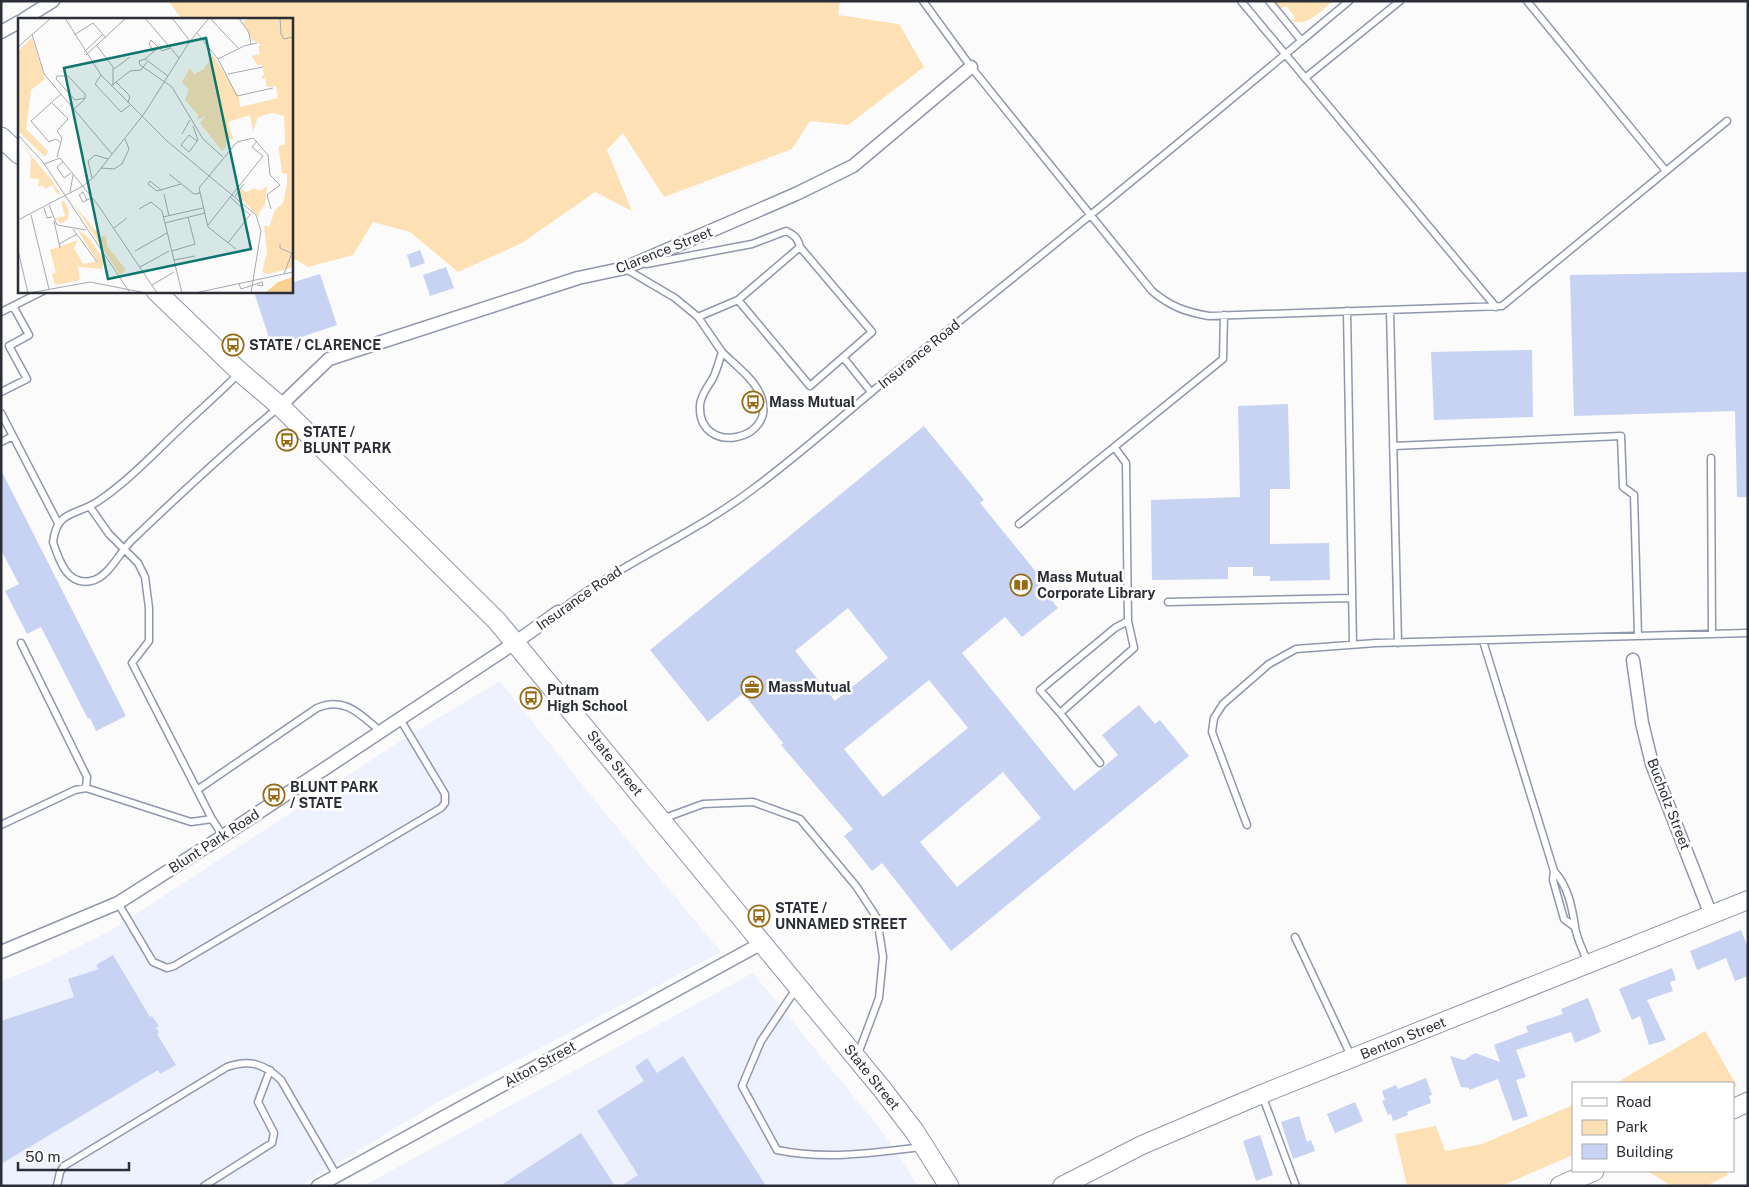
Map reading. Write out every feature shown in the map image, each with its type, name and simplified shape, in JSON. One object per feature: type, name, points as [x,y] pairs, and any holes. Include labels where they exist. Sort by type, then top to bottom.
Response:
[{"type":"main road","points":[[1,137],[18,153]]},
{"type":"main road","name":"State Street","points":[[157,292],[240,372],[280,406],[488,610],[856,1057],[925,1146],[949,1186]]},
{"type":"main road","name":"Benton Street","points":[[1062,1186],[1081,1181],[1142,1145],[1262,1094],[1748,900]]},
{"type":"main road","points":[[1560,1186],[1592,1172]]},
{"type":"street","points":[[26,18],[54,1]]},
{"type":"street","points":[[1,32],[18,23]]},
{"type":"street","name":"Clarence Street","points":[[280,406],[329,359],[578,278],[625,268],[796,194],[853,166],[971,67]]},
{"type":"street","name":"Insurance Road","points":[[516,642],[558,612]]},
{"type":"street","name":"Blunt Park Road","points":[[1,952],[118,902],[223,836],[516,642]]},
{"type":"street","name":"Bucholz Street","points":[[1633,660],[1642,722],[1652,764],[1711,915]]},
{"type":"street","name":"Alton Street","points":[[318,1186],[762,943]]},
{"type":"lane","points":[[923,1],[971,67],[1152,291],[1167,304],[1182,311],[1209,316],[1502,306],[1727,121]]},
{"type":"lane","points":[[1241,1],[1496,307]]},
{"type":"lane","points":[[1269,1],[1301,40]]},
{"type":"lane","name":"Insurance Road","points":[[558,612],[586,590],[616,571],[680,538],[753,489],[871,392],[1092,216],[1349,1]]},
{"type":"lane","points":[[1305,78],[1400,1]]},
{"type":"lane","points":[[1527,1],[1666,171]]},
{"type":"lane","points":[[625,268],[752,244],[786,231],[798,240],[800,247],[872,332],[810,386],[738,300]]},
{"type":"lane","points":[[698,317],[738,300],[800,247]]},
{"type":"lane","points":[[625,268],[659,287],[698,317],[722,352],[755,386],[761,395],[763,405],[757,425],[740,438],[720,436],[704,423],[700,414],[700,403],[703,393],[714,376],[722,352]]},
{"type":"lane","points":[[1,312],[41,292]]},
{"type":"lane","points":[[1,392],[26,379],[9,346],[29,335],[13,306]]},
{"type":"lane","points":[[1390,310],[1398,643]]},
{"type":"lane","points":[[1347,311],[1353,644]]},
{"type":"lane","points":[[1019,524],[1223,359],[1224,315]]},
{"type":"lane","points":[[843,357],[871,392]]},
{"type":"lane","points":[[240,372],[121,486],[90,507],[68,515],[58,524],[53,542],[64,568],[75,580],[88,582],[102,577],[122,550],[193,483],[280,406]]},
{"type":"lane","points":[[1,413],[58,524]]},
{"type":"lane","points":[[1,442],[13,436]]},
{"type":"lane","points":[[1393,446],[1621,436],[1623,487],[1634,495],[1638,636]]},
{"type":"lane","points":[[1060,714],[1134,648],[1128,621],[1126,463],[1115,448]]},
{"type":"lane","points":[[1711,458],[1712,634]]},
{"type":"lane","points":[[90,507],[122,550],[138,563],[145,578],[148,593],[149,641],[132,663],[212,819],[223,836]]},
{"type":"lane","points":[[1168,602],[1352,598]]},
{"type":"lane","points":[[1100,763],[1040,690],[1115,628],[1128,621]]},
{"type":"lane","points":[[1247,825],[1212,732],[1214,718],[1222,704],[1269,664],[1296,648],[1353,644],[1748,633]]},
{"type":"lane","points":[[1483,641],[1554,871],[1565,887],[1575,916],[1575,927],[1588,964]]},
{"type":"lane","points":[[21,642],[87,777],[86,788]]},
{"type":"lane","points":[[197,790],[317,708],[330,702],[354,709],[380,731]]},
{"type":"lane","points":[[118,902],[153,962],[167,968],[174,966],[441,808],[444,803],[445,794],[400,719]]},
{"type":"lane","points":[[1,825],[75,790],[86,788],[191,822],[212,819]]},
{"type":"lane","points":[[662,820],[703,804],[753,802],[800,819],[856,886],[877,918],[883,957],[879,998],[856,1057]]},
{"type":"lane","points":[[1554,871],[1553,880],[1564,919],[1575,927]]},
{"type":"lane","points":[[1295,938],[1352,1059]]},
{"type":"lane","points":[[798,986],[761,1041],[742,1086],[777,1150],[827,1156],[925,1146]]},
{"type":"lane","points":[[57,1186],[64,1166],[227,1067],[238,1063],[254,1063],[270,1070],[281,1080],[337,1176]]},
{"type":"lane","points":[[204,1186],[272,1143],[274,1133],[258,1102],[270,1070]]},
{"type":"lane","points":[[1262,1094],[1296,1186]]},
{"type":"shaded area","points":[[500,681],[596,802],[721,952],[440,1101],[300,1186],[1,1186],[1,981],[42,965],[110,931],[402,740]]},
{"type":"shaded area","points":[[753,973],[885,1135],[918,1186],[363,1186]]},
{"type":"green space","points":[[168,1],[840,1],[838,15],[899,24],[924,67],[848,125],[810,121],[792,149],[664,197],[623,133],[607,150],[632,211],[595,192],[522,243],[458,272],[410,232],[373,222],[353,255],[308,267],[292,258],[292,18],[181,18]]},
{"type":"green space","points":[[1274,1],[1333,1],[1309,20],[1298,22],[1292,21],[1295,17],[1286,6],[1280,9]]},
{"type":"green space","points":[[1705,1031],[1737,1086],[1734,1088],[1734,1082],[1618,1082]]},
{"type":"green space","points":[[1572,1105],[1572,1155],[1501,1186],[1407,1186],[1395,1134],[1436,1126],[1445,1151],[1482,1144]]},
{"type":"green space","points":[[1649,1172],[1726,1172],[1728,1175],[1706,1186],[1672,1186]]},
{"type":"building","points":[[420,250],[425,263],[411,268],[407,255]]},
{"type":"building","points":[[446,267],[454,288],[430,296],[423,275]]},
{"type":"building","points":[[1748,272],[1748,497],[1737,497],[1735,411],[1574,416],[1570,275]]},
{"type":"building","points":[[320,274],[337,325],[272,347],[255,295],[264,292],[292,292],[292,283]]},
{"type":"building","points":[[1532,350],[1533,417],[1434,420],[1431,352]]},
{"type":"building","points":[[1288,404],[1290,489],[1270,489],[1270,544],[1329,543],[1330,580],[1270,581],[1270,576],[1253,576],[1253,567],[1228,567],[1228,579],[1152,580],[1151,500],[1240,497],[1238,406]]},
{"type":"building","name":"MassMutual","points":[[924,426],[984,500],[980,503],[1046,584],[1041,588],[1058,608],[1022,637],[1005,617],[962,653],[1074,791],[1118,755],[1102,735],[1139,705],[1155,724],[1160,720],[1189,756],[951,951],[882,863],[872,871],[844,836],[853,829],[781,745],[783,743],[743,693],[708,722],[650,650]],"holes":[[[848,608],[888,658],[835,701],[795,651]],[[929,680],[968,728],[883,797],[844,749]],[[1003,772],[1041,818],[957,887],[920,842]]]},
{"type":"building","points":[[1,470],[126,716],[96,731],[41,627],[27,634],[5,591],[19,584],[1,550]]},
{"type":"building","points":[[1741,930],[1748,947],[1748,976],[1735,981],[1726,958],[1697,970],[1690,951]]},
{"type":"building","points":[[113,955],[150,1017],[152,1016],[159,1026],[156,1028],[159,1032],[157,1034],[176,1065],[160,1074],[158,1070],[1,1164],[1,1021],[74,997],[68,979],[99,969],[96,965]]},
{"type":"building","points":[[1672,968],[1676,980],[1670,982],[1673,991],[1647,1000],[1666,1040],[1649,1045],[1640,1016],[1632,1020],[1619,989]]},
{"type":"building","points":[[1588,998],[1601,1032],[1575,1043],[1571,1032],[1516,1050],[1526,1077],[1516,1080],[1528,1116],[1513,1121],[1498,1079],[1469,1090],[1469,1088],[1461,1087],[1450,1056],[1464,1060],[1475,1053],[1500,1062],[1494,1045],[1528,1032],[1526,1026],[1563,1014],[1561,1009]]},
{"type":"building","points":[[683,1056],[766,1186],[621,1186],[638,1175],[597,1111],[644,1081],[635,1067],[647,1058],[657,1073]]},
{"type":"building","points":[[1426,1078],[1432,1095],[1429,1096],[1431,1103],[1407,1112],[1408,1115],[1393,1121],[1391,1114],[1388,1115],[1382,1101],[1385,1100],[1382,1091],[1396,1085],[1398,1089]]},
{"type":"building","points":[[1355,1102],[1363,1121],[1335,1133],[1327,1114]]},
{"type":"building","points":[[1299,1116],[1307,1142],[1311,1140],[1315,1151],[1293,1159],[1281,1122]]},
{"type":"building","points":[[581,1133],[615,1186],[500,1186]]},
{"type":"building","points":[[1260,1135],[1273,1175],[1256,1181],[1243,1141]]},
{"type":"place","name":"STATE / CLARENCE","points":[[233,345]]},
{"type":"place","name":"Mass Mutual","points":[[753,402]]},
{"type":"place","name":"STATE / BLUNT PARK","points":[[287,440]]},
{"type":"place","name":"Mass Mutual Corporate Library","points":[[1021,585]]},
{"type":"place","name":"MassMutual","points":[[752,687]]},
{"type":"place","name":"Putnam High School","points":[[531,698]]},
{"type":"place","name":"BLUNT PARK / STATE","points":[[274,795]]},
{"type":"place","name":"STATE / UNNAMED STREET","points":[[759,916]]}]
